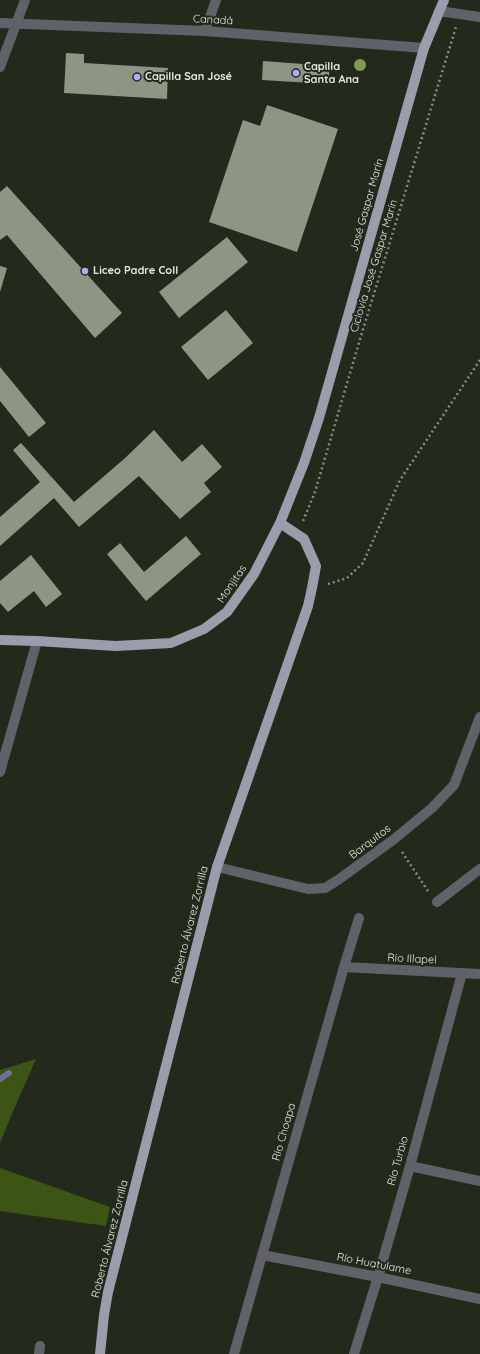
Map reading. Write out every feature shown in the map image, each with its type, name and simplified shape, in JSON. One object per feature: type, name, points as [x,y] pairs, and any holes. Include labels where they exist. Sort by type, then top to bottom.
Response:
[{"type":"main road","name":"José Gaspar Marín","points":[[319,418],[424,48],[444,0]]},
{"type":"main road","name":"Monjitas","points":[[0,640],[37,640],[116,646],[171,642],[204,629],[227,612],[254,574],[280,523],[304,463],[319,418]]},
{"type":"main road","name":"Roberto Álvarez Zorrilla","points":[[100,1354],[108,1292],[217,867],[308,606],[312,588],[316,566],[304,539],[280,523]]},
{"type":"street","points":[[0,67],[24,0]]},
{"type":"street","points":[[206,31],[216,0]]},
{"type":"street","points":[[439,11],[480,17]]},
{"type":"street","name":"Canadá","points":[[0,23],[206,31],[424,48]]},
{"type":"street","points":[[0,772],[37,640]]},
{"type":"street","name":"Barquitos","points":[[217,867],[308,889],[325,888],[393,840],[432,808],[454,785],[480,717]]},
{"type":"street","points":[[437,902],[480,869]]},
{"type":"street","name":"Río Choapa","points":[[234,1354],[359,918]]},
{"type":"street","name":"Río Illapel","points":[[344,967],[480,974]]},
{"type":"street","name":"Río Turbio","points":[[354,1354],[410,1166],[462,973]]},
{"type":"street","points":[[410,1166],[480,1181]]},
{"type":"street","name":"Río Huatulame","points":[[262,1255],[378,1277],[480,1299]]},
{"type":"path","name":"Ciclovía José Gaspar Marín","points":[[298,535],[315,492],[460,14]]},
{"type":"path","points":[[312,588],[347,578],[363,563],[400,480],[480,360]]},
{"type":"path","points":[[393,840],[437,902]]},
{"type":"green space","points":[[36,1059],[14,1109],[0,1143],[0,1070]]},
{"type":"green space","points":[[0,1168],[110,1207],[106,1226],[0,1211]]},
{"type":"building","points":[[66,53],[84,54],[84,63],[168,68],[167,99],[64,93]]},
{"type":"building","name":"Capilla Santa Ana","points":[[263,61],[330,66],[328,84],[262,80]]},
{"type":"building","points":[[267,105],[338,129],[297,252],[209,222],[243,120],[260,126]]},
{"type":"building","points":[[7,186],[122,313],[95,338],[7,235],[0,240],[0,192]]},
{"type":"building","points":[[227,237],[248,262],[179,318],[159,292]]},
{"type":"building","points":[[0,266],[7,268],[0,292]]},
{"type":"building","points":[[226,310],[253,343],[208,380],[181,347]]},
{"type":"building","points":[[0,367],[46,423],[29,437],[0,401]]},
{"type":"building","points":[[154,430],[182,462],[202,444],[222,467],[204,483],[211,492],[180,519],[139,476],[79,527],[54,498],[0,546],[0,517],[40,482],[13,450],[21,443],[74,502],[124,459]]},
{"type":"building","points":[[186,536],[201,554],[146,601],[107,554],[120,543],[144,572]]},
{"type":"building","points":[[31,555],[62,594],[46,607],[34,591],[8,612],[0,603],[0,581]]},
{"type":"waterway","points":[[0,1079],[9,1073]]},
{"type":"place","name":"Capilla Santa Ana","points":[[296,73]]},
{"type":"place","name":"Capilla San José","points":[[137,77]]},
{"type":"place","name":"Liceo Padre Coll","points":[[85,271]]}]
